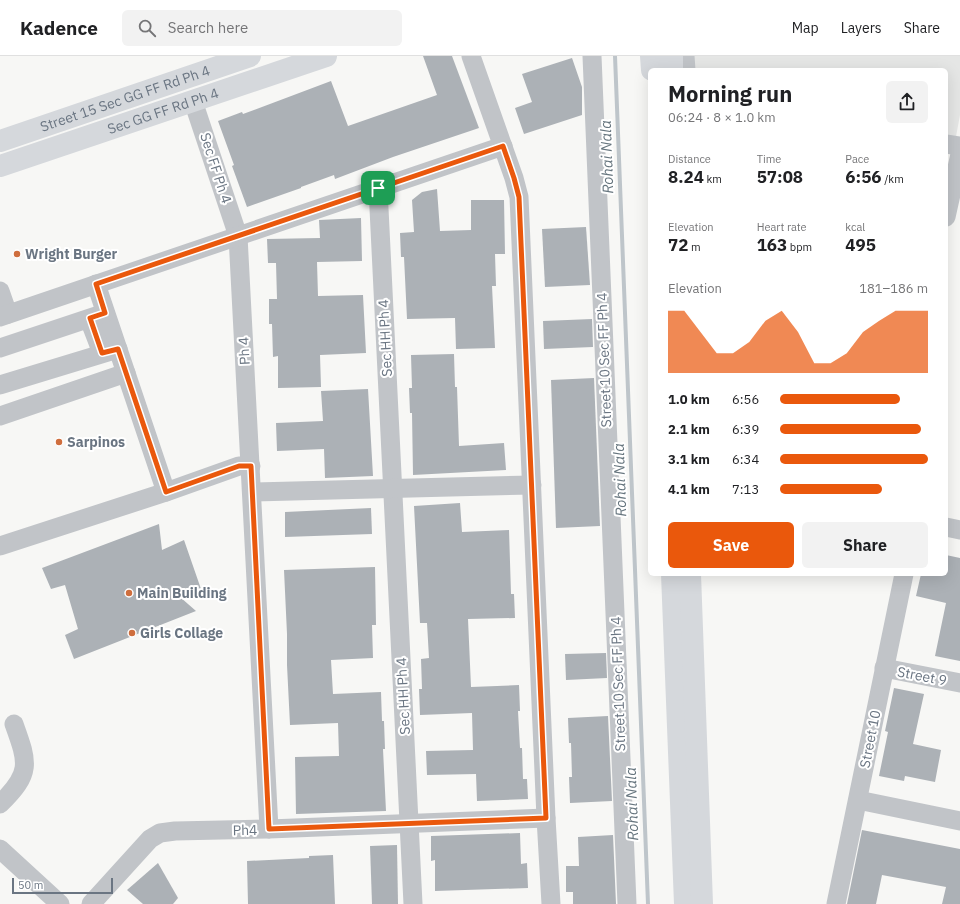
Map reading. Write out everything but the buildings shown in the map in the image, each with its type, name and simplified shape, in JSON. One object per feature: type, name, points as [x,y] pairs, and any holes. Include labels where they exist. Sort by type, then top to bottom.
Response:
[{"type":"main road","name":"Street 15 Sec GG FF Rd Ph 4","points":[[0,141],[250,56]]},
{"type":"main road","name":"Sec GG FF Rd Ph 4","points":[[0,166],[326,56]]},
{"type":"main road","points":[[651,56],[652,68]]},
{"type":"main road","points":[[672,56],[672,68]]},
{"type":"main road","points":[[672,576],[684,904]]},
{"type":"main road","points":[[690,576],[702,904]]},
{"type":"street","points":[[471,56],[514,178],[519,197],[551,904]]},
{"type":"street","name":"Street 10 Sec FF Ph 4","points":[[592,56],[627,904]]},
{"type":"street","points":[[685,56],[686,68]]},
{"type":"street","name":"Sec FF Ph 4","points":[[193,101],[238,236]]},
{"type":"street","points":[[948,144],[960,146]]},
{"type":"street","points":[[0,291],[4,316],[503,146]]},
{"type":"street","points":[[948,208],[960,154]]},
{"type":"street","name":"Sec HH Ph 4","points":[[378,188],[413,904]]},
{"type":"street","name":"Ph 4","points":[[238,236],[269,829]]},
{"type":"street","points":[[96,284],[97,316],[110,351],[126,373],[166,492]]},
{"type":"street","points":[[0,348],[97,316]]},
{"type":"street","points":[[0,385],[110,351]]},
{"type":"street","points":[[0,416],[126,373]]},
{"type":"street","points":[[0,546],[166,492],[239,466],[251,466]]},
{"type":"street","points":[[252,492],[532,485]]},
{"type":"street","points":[[948,527],[960,530]]},
{"type":"street","name":"Street 10","points":[[836,904],[904,576]]},
{"type":"street","name":"Street 9","points":[[884,668],[960,683]]},
{"type":"street","points":[[0,804],[21,779],[25,765],[24,752],[14,724]]},
{"type":"street","points":[[858,800],[960,821]]},
{"type":"street","name":"Ph4","points":[[91,904],[150,839],[160,833],[175,830],[269,829],[546,818]]},
{"type":"street","points":[[0,849],[60,904]]},
{"type":"shaded area","points":[[688,56],[960,56],[960,115],[955,142],[948,140],[948,68],[689,68]]},
{"type":"waterway","name":"Rohai Nala","points":[[615,56],[648,904]]},
{"type":"place","name":"Wright Burger","points":[[17,254]]},
{"type":"place","name":"Sarpinos","points":[[59,442]]},
{"type":"place","name":"Main Building","points":[[129,593]]},
{"type":"place","name":"Girls Collage","points":[[132,633]]},
{"type":"route","points":[[503,146],[514,178],[519,197],[546,818],[269,829],[251,466],[239,466],[166,492],[118,349],[102,353],[90,318],[105,313],[96,284],[378,188],[503,146]]}]
